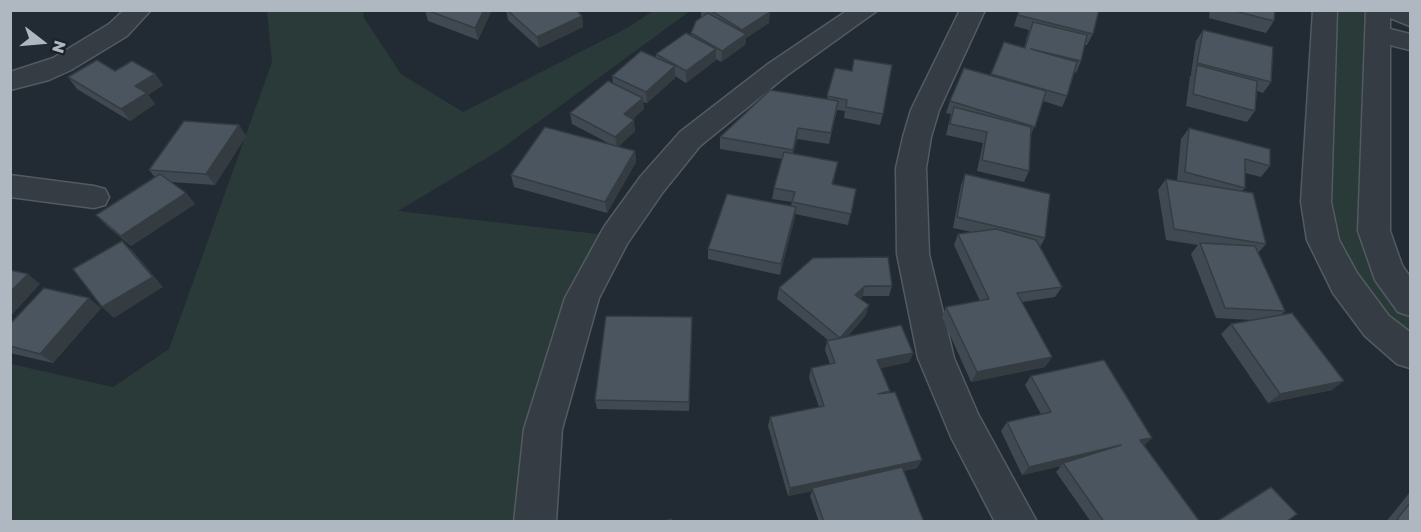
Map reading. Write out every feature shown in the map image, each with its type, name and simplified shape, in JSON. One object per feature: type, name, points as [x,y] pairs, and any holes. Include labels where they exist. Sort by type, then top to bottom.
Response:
[{"type":"street","points":[[10,81],[39,74],[62,64],[118,30],[139,10]]},
{"type":"street","points":[[536,522],[543,429],[582,298],[615,236],[652,184],[690,139],[777,70],[866,10]]},
{"type":"street","points":[[974,10],[925,110],[916,137],[911,168],[913,254],[936,358],[964,425],[1017,522]]},
{"type":"street","points":[[1325,10],[1316,202],[1323,240],[1345,283],[1377,326],[1410,353]]},
{"type":"street","points":[[1384,19],[1410,18]]},
{"type":"street","points":[[1384,19],[1410,42]]},
{"type":"street","points":[[1384,19],[1374,231],[1387,271],[1410,302]]},
{"type":"street","points":[[10,186],[94,197]]},
{"type":"shaded area","points":[[267,11],[363,11],[364,18],[401,74],[463,112],[627,28],[653,11],[690,11],[500,150],[398,211],[615,236],[535,521],[11,522],[11,364],[113,387],[169,349],[272,62]]},
{"type":"shaded area","points":[[1325,11],[1379,11],[1387,271],[1410,302],[1410,353],[1377,326],[1316,202]]},
{"type":"building","points":[[426,10],[484,10],[475,28]]},
{"type":"building","points":[[507,10],[576,10],[582,16],[537,37]]},
{"type":"building","points":[[710,10],[767,10],[770,12],[742,30]]},
{"type":"building","points":[[1019,10],[1099,10],[1093,34],[1018,15]]},
{"type":"building","points":[[1231,10],[1275,10],[1274,21]]},
{"type":"building","points":[[708,13],[746,34],[722,51],[691,33],[696,21]]},
{"type":"building","points":[[1033,22],[1087,35],[1081,61],[1031,49],[1077,62],[1067,96],[991,74],[1004,42],[1025,48]]},
{"type":"building","points":[[1203,30],[1273,47],[1271,82],[1197,63]]},
{"type":"building","points":[[686,33],[716,49],[686,71],[656,54]]},
{"type":"building","points":[[641,51],[675,66],[646,92],[612,76]]},
{"type":"building","points":[[854,59],[892,65],[883,114],[846,107],[847,100],[827,96],[835,68],[852,71]]},
{"type":"building","points":[[97,60],[115,71],[132,61],[155,74],[135,86],[147,93],[121,109],[68,77]]},
{"type":"building","points":[[1197,65],[1257,81],[1255,111],[1193,94]]},
{"type":"building","points":[[964,68],[1046,91],[1035,127],[950,101]]},
{"type":"building","points":[[608,81],[643,98],[624,114],[634,120],[615,137],[570,113]]},
{"type":"building","points":[[770,90],[838,101],[831,133],[798,128],[793,150],[720,137]]},
{"type":"building","points":[[954,107],[1031,127],[1029,171],[982,160],[987,132],[950,124]]},
{"type":"building","points":[[184,121],[239,125],[206,174],[149,170]]},
{"type":"building","points":[[545,127],[635,151],[605,202],[511,175]]},
{"type":"building","points":[[1189,128],[1270,149],[1270,166],[1245,159],[1245,188],[1185,172]]},
{"type":"building","points":[[784,152],[838,162],[832,184],[856,189],[851,214],[792,202],[795,192],[774,188]]},
{"type":"building","points":[[160,174],[186,193],[121,236],[96,215]]},
{"type":"building","points":[[965,174],[1050,194],[1045,238],[957,217]]},
{"type":"building","points":[[1166,179],[1253,193],[1266,244],[1174,229]]},
{"type":"building","points":[[727,194],[796,207],[781,264],[708,249]]},
{"type":"building","points":[[996,229],[1036,240],[1062,287],[1017,293],[1052,357],[977,372],[946,307],[989,299],[958,234]]},
{"type":"building","points":[[122,241],[153,277],[102,307],[73,269]]},
{"type":"building","points":[[1200,243],[1255,246],[1285,311],[1225,308]]},
{"type":"building","points":[[888,257],[892,286],[865,286],[855,295],[869,305],[840,338],[779,288],[813,258]]},
{"type":"building","points":[[10,270],[28,274],[10,292]]},
{"type":"building","points":[[44,288],[89,298],[40,354],[10,346],[10,324]]},
{"type":"building","points":[[1292,313],[1344,381],[1280,394],[1231,324]]},
{"type":"building","points":[[606,316],[692,317],[689,402],[595,400]]},
{"type":"building","points":[[901,325],[913,353],[877,360],[890,391],[878,394],[895,392],[922,460],[790,488],[770,417],[824,406],[811,368],[835,363],[827,341]]},
{"type":"building","points":[[1104,360],[1152,438],[1140,440],[1200,522],[1104,522],[1063,463],[1121,445],[1029,467],[1007,422],[1051,412],[1031,376]]},
{"type":"building","points":[[902,467],[924,522],[824,522],[812,488]]},
{"type":"building","points":[[1271,487],[1297,514],[1286,522],[1216,522]]},
{"type":"building","points":[[1410,503],[1410,522],[1401,522],[1397,519]]}]
